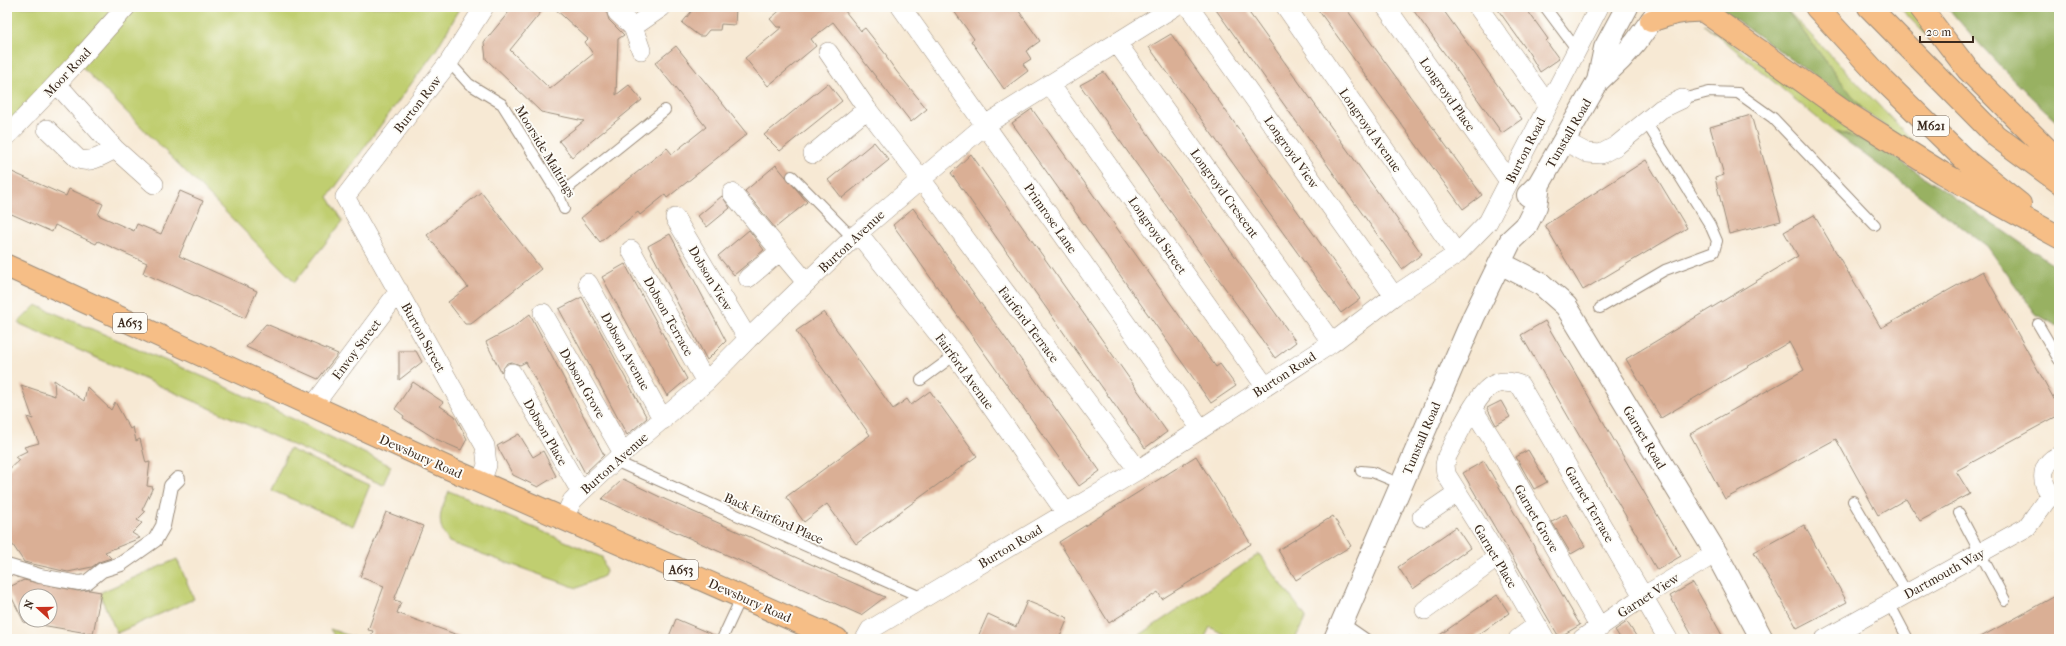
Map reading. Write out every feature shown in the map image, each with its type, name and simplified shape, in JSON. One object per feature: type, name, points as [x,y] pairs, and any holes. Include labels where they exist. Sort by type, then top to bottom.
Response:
[{"type":"main road","name":"M621","points":[[1816,7],[1882,79],[1964,159],[2026,208],[2059,230]]},
{"type":"main road","name":"M621","points":[[1869,7],[1996,136],[2059,182]]},
{"type":"main road","points":[[1920,7],[1968,70],[2059,161]]},
{"type":"main road","points":[[1656,14],[1700,9],[1850,115],[1942,172],[2059,237]]},
{"type":"main road","name":"Dewsbury Road","points":[[7,266],[481,482],[837,639]]},
{"type":"street","name":"Moor Road","points":[[7,136],[57,84],[126,7]]},
{"type":"street","name":"Burton Row","points":[[345,196],[449,62],[484,7]]},
{"type":"street","points":[[633,27],[662,7]]},
{"type":"street","name":"Primrose Lane","points":[[901,7],[1201,429]]},
{"type":"street","name":"Burton Avenue","points":[[564,518],[572,501],[581,492],[706,382],[806,282],[858,233],[985,125],[1174,7]]},
{"type":"street","name":"Longroyd View","points":[[1189,7],[1394,296]]},
{"type":"street","name":"Longroyd Avenue","points":[[1286,7],[1457,254]]},
{"type":"street","name":"Longroyd Place","points":[[1386,7],[1509,180]]},
{"type":"street","points":[[1478,7],[1548,105]]},
{"type":"street","name":"Burton Road","points":[[865,639],[870,630],[1138,470],[1332,343],[1394,296],[1457,254],[1488,222],[1599,7]]},
{"type":"street","name":"Tunstall Road","points":[[1598,81],[1605,48],[1627,7]]},
{"type":"street","points":[[617,12],[633,27],[641,50]]},
{"type":"street","name":"Tunstall Road","points":[[1339,631],[1474,316],[1511,240],[1513,219],[1522,200],[1538,184],[1598,81],[1621,59],[1656,14]]},
{"type":"street","name":"Longroyd Crescent","points":[[1117,42],[1332,343]]},
{"type":"street","name":"Fairford Terrace","points":[[828,52],[867,109],[1138,470]]},
{"type":"street","points":[[57,84],[114,149],[154,184]]},
{"type":"street","name":"Longroyd Street","points":[[1050,84],[1265,386]]},
{"type":"street","points":[[1564,141],[1587,153],[1602,154],[1616,146],[1662,109],[1682,99]]},
{"type":"street","points":[[813,154],[867,109]]},
{"type":"street","points":[[48,129],[78,159],[84,161],[91,160],[114,149]]},
{"type":"street","points":[[732,193],[806,282]]},
{"type":"street","name":"Burton Street","points":[[345,196],[485,446],[487,465],[481,482]]},
{"type":"street","name":"Dobson View","points":[[675,218],[748,339]]},
{"type":"street","name":"Fairford Avenue","points":[[858,233],[955,355],[1066,513]]},
{"type":"street","name":"Dobson Terrace","points":[[632,250],[706,382]]},
{"type":"street","points":[[748,278],[780,251]]},
{"type":"street","name":"Garnet Road","points":[[1500,263],[1541,284],[1566,306],[1716,553],[1762,639]]},
{"type":"street","name":"Dobson Avenue","points":[[588,283],[663,420]]},
{"type":"street","name":"Envoy Street","points":[[313,406],[399,291]]},
{"type":"street","name":"Dobson Grove","points":[[543,313],[619,457]]},
{"type":"street","name":"Dobson Place","points":[[512,373],[581,492]]},
{"type":"street","name":"Garnet Terrace","points":[[1473,409],[1486,389],[1503,382],[1520,385],[1668,639]]},
{"type":"street","name":"Garnet Place","points":[[1473,409],[1447,456],[1445,464],[1446,474],[1498,557],[1541,632]]},
{"type":"street","name":"Garnet Grove","points":[[1473,409],[1497,447],[1600,628]]},
{"type":"street","name":"Dartmouth Way","points":[[1825,639],[2027,527],[2055,496],[2046,489],[2043,475],[2049,462],[2059,456]]},
{"type":"street","points":[[7,566],[40,576],[79,583],[87,582],[102,570],[121,564],[155,540],[164,520],[171,486],[178,479]]},
{"type":"street","points":[[1422,517],[1457,493]]},
{"type":"street","name":"Garnet View","points":[[1582,639],[1600,628],[1644,596],[1716,553]]},
{"type":"street","points":[[1425,610],[1498,557]]},
{"type":"street","points":[[1518,639],[1541,632]]},
{"type":"lane","points":[[1545,7],[1577,50]]},
{"type":"lane","name":"Moorside Maltings","points":[[449,62],[469,84],[502,104],[558,195],[564,209]]},
{"type":"lane","points":[[1682,99],[1709,92],[1738,93],[1773,118],[1875,225]]},
{"type":"lane","points":[[558,195],[665,110]]},
{"type":"lane","points":[[1600,308],[1665,270],[1714,252],[1717,241],[1710,225],[1646,122]]},
{"type":"lane","points":[[792,176],[846,231],[858,233]]},
{"type":"lane","points":[[2038,324],[2059,360]]},
{"type":"lane","points":[[921,380],[955,355]]},
{"type":"lane","name":"Back Fairford Place","points":[[619,457],[923,598]]},
{"type":"lane","points":[[1361,471],[1372,472],[1402,484]]},
{"type":"lane","points":[[1853,501],[1907,593]]},
{"type":"lane","points":[[1959,513],[2005,600]]},
{"type":"lane","points":[[722,639],[742,596]]},
{"type":"lane","points":[[1889,603],[1908,639]]},
{"type":"lane","points":[[1339,631],[1366,639]]},
{"type":"green space","points":[[7,7],[461,7],[436,50],[328,197],[343,221],[295,282],[78,63],[7,137]]},
{"type":"green space","points":[[1718,7],[1784,7],[1864,111]]},
{"type":"green space","points":[[1784,7],[1914,142],[1912,146],[1864,111]]},
{"type":"green space","points":[[1899,7],[1911,7],[1975,85]]},
{"type":"green space","points":[[1947,7],[2059,7],[2059,123],[2001,67]]},
{"type":"green space","points":[[1704,24],[1876,144],[1833,131]]},
{"type":"green space","points":[[1833,131],[1876,144],[2059,269],[2059,327],[2036,314],[1987,246]]},
{"type":"green space","points":[[36,305],[220,384],[391,466],[383,485],[18,323]]},
{"type":"green space","points":[[289,449],[370,485],[353,526],[271,490]]},
{"type":"green space","points":[[449,491],[602,557],[606,571],[604,576],[577,588],[449,542],[442,529],[440,517]]},
{"type":"green space","points":[[1259,554],[1306,617],[1295,639],[1232,639],[1210,627],[1204,639],[1134,639]]},
{"type":"green space","points":[[177,559],[194,599],[117,633],[99,593]]},
{"type":"green space","points":[[330,629],[358,639],[336,639]]},
{"type":"building","points":[[513,7],[545,7],[510,50],[550,89],[593,54],[585,42],[588,39],[553,7],[605,7],[609,20],[624,35],[618,39],[616,95],[629,85],[642,100],[572,157],[559,141],[584,121],[541,112],[486,59],[484,42]]},
{"type":"building","points":[[695,7],[736,7],[735,25],[721,24],[720,30],[709,30],[704,36],[699,36],[682,23]]},
{"type":"building","points":[[784,7],[851,7],[845,11],[861,31],[865,28],[887,56],[886,57],[897,72],[927,109],[911,122],[833,22],[811,39],[816,46],[768,86],[745,58],[782,27],[777,27],[770,19]]},
{"type":"building","points":[[951,7],[1016,7],[1040,41],[1026,51],[1031,59],[1023,64],[1028,71],[1004,89],[971,41],[974,39]]},
{"type":"building","points":[[1214,7],[1245,7],[1422,254],[1402,269]]},
{"type":"building","points":[[1316,7],[1345,7],[1482,195],[1463,209]]},
{"type":"building","points":[[1411,7],[1441,7],[1522,119],[1502,133]]},
{"type":"building","points":[[1496,7],[1525,7],[1548,39],[1546,41],[1559,59],[1540,72],[1529,53]]},
{"type":"building","points":[[1171,34],[1360,299],[1341,313],[1149,47]]},
{"type":"building","points":[[676,46],[747,134],[667,198],[665,195],[640,215],[638,212],[600,242],[581,218],[667,148],[672,154],[706,127],[655,63]]},
{"type":"building","points":[[1104,72],[1296,342],[1275,358],[1080,85]]},
{"type":"building","points":[[828,83],[842,101],[780,151],[764,135]]},
{"type":"building","points":[[1032,109],[1216,367],[1220,364],[1236,386],[1211,403],[1012,123]]},
{"type":"building","points":[[1751,115],[1781,221],[1729,234],[1715,178],[1724,175],[1710,127]]},
{"type":"building","points":[[874,142],[889,160],[842,198],[828,180]]},
{"type":"building","points":[[971,154],[1167,432],[1145,448],[951,173]]},
{"type":"building","points":[[1646,160],[1687,228],[1583,290],[1545,225]]},
{"type":"building","points":[[776,165],[807,202],[775,228],[745,191]]},
{"type":"building","points":[[12,172],[66,196],[69,189],[103,204],[98,215],[134,231],[137,224],[161,234],[180,191],[203,201],[179,256],[257,291],[245,318],[143,273],[147,263],[98,241],[96,244],[55,225],[52,232],[7,212],[7,182]]},
{"type":"building","points":[[481,192],[541,269],[471,324],[465,324],[448,302],[468,287],[427,235]]},
{"type":"building","points":[[722,196],[730,208],[707,227],[698,216]]},
{"type":"building","points":[[913,208],[1100,471],[1079,486],[893,225]]},
{"type":"building","points":[[1814,215],[1881,328],[1983,271],[2059,408],[2059,415],[1956,471],[1970,494],[1920,521],[1906,499],[1878,515],[1836,439],[1725,499],[1690,434],[1804,370],[1789,342],[1661,418],[1626,359],[1798,256],[1784,232]]},
{"type":"building","points":[[749,230],[764,250],[734,275],[718,256]]},
{"type":"building","points":[[670,234],[726,341],[707,360],[648,246]]},
{"type":"building","points":[[625,264],[687,379],[667,396],[602,277]]},
{"type":"building","points":[[582,297],[647,418],[627,435],[559,309]]},
{"type":"building","points":[[824,312],[893,409],[907,399],[911,405],[930,391],[977,456],[856,544],[827,504],[804,522],[786,497],[870,435],[796,331]]},
{"type":"building","points":[[530,314],[604,455],[585,473],[526,362],[520,365],[512,362],[507,363],[501,372],[486,342],[512,328]]},
{"type":"building","points":[[1545,321],[1681,556],[1657,570],[1521,335]]},
{"type":"building","points":[[266,324],[338,354],[318,379],[246,347]]},
{"type":"building","points":[[399,351],[416,351],[422,362],[399,380]]},
{"type":"building","points":[[54,380],[84,401],[87,387],[111,410],[115,402],[130,429],[133,427],[136,441],[140,439],[146,463],[150,462],[147,486],[153,487],[142,510],[145,512],[137,520],[142,523],[132,533],[140,538],[105,552],[111,558],[99,562],[92,567],[68,572],[24,562],[7,536],[7,471],[19,460],[15,457],[27,451],[24,447],[39,443],[27,417],[33,419],[21,385],[55,396]]},
{"type":"building","points":[[413,382],[443,402],[440,406],[455,416],[467,439],[461,450],[436,439],[403,418],[404,416],[395,409]]},
{"type":"building","points":[[1501,401],[1510,417],[1496,425],[1487,408]]},
{"type":"building","points":[[519,434],[533,457],[543,451],[556,476],[538,487],[513,475],[497,446]]},
{"type":"building","points":[[1528,450],[1547,482],[1534,489],[1516,457]]},
{"type":"building","points":[[1196,456],[1251,544],[1162,599],[1158,592],[1109,623],[1059,542]]},
{"type":"building","points":[[1484,461],[1580,625],[1559,637],[1463,473]]},
{"type":"building","points":[[623,479],[660,497],[885,597],[861,615],[602,499]]},
{"type":"building","points":[[386,512],[423,526],[394,600],[401,602],[397,613],[463,637],[463,639],[370,639],[373,631],[368,630],[384,586],[360,577]]},
{"type":"building","points":[[1566,514],[1585,546],[1571,554],[1552,522]]},
{"type":"building","points":[[1333,516],[1351,546],[1296,580],[1278,550]]},
{"type":"building","points":[[1804,525],[1847,602],[1797,628],[1754,552]]},
{"type":"building","points":[[1456,527],[1470,548],[1413,589],[1398,567]]},
{"type":"building","points":[[24,580],[78,591],[89,590],[101,592],[93,634],[58,628],[58,588],[18,588],[18,610],[7,588]]},
{"type":"building","points":[[1693,583],[1724,639],[1694,639],[1670,596]]},
{"type":"building","points":[[2059,594],[2059,639],[1977,639],[2021,615]]},
{"type":"building","points":[[1497,595],[1509,613],[1491,626],[1472,639],[1434,639]]},
{"type":"building","points":[[1027,601],[1068,618],[1059,639],[977,639],[988,614],[1016,627]]},
{"type":"building","points":[[676,619],[716,636],[716,639],[668,639]]},
{"type":"building","points":[[1627,622],[1638,639],[1621,639],[1615,630]]}]
